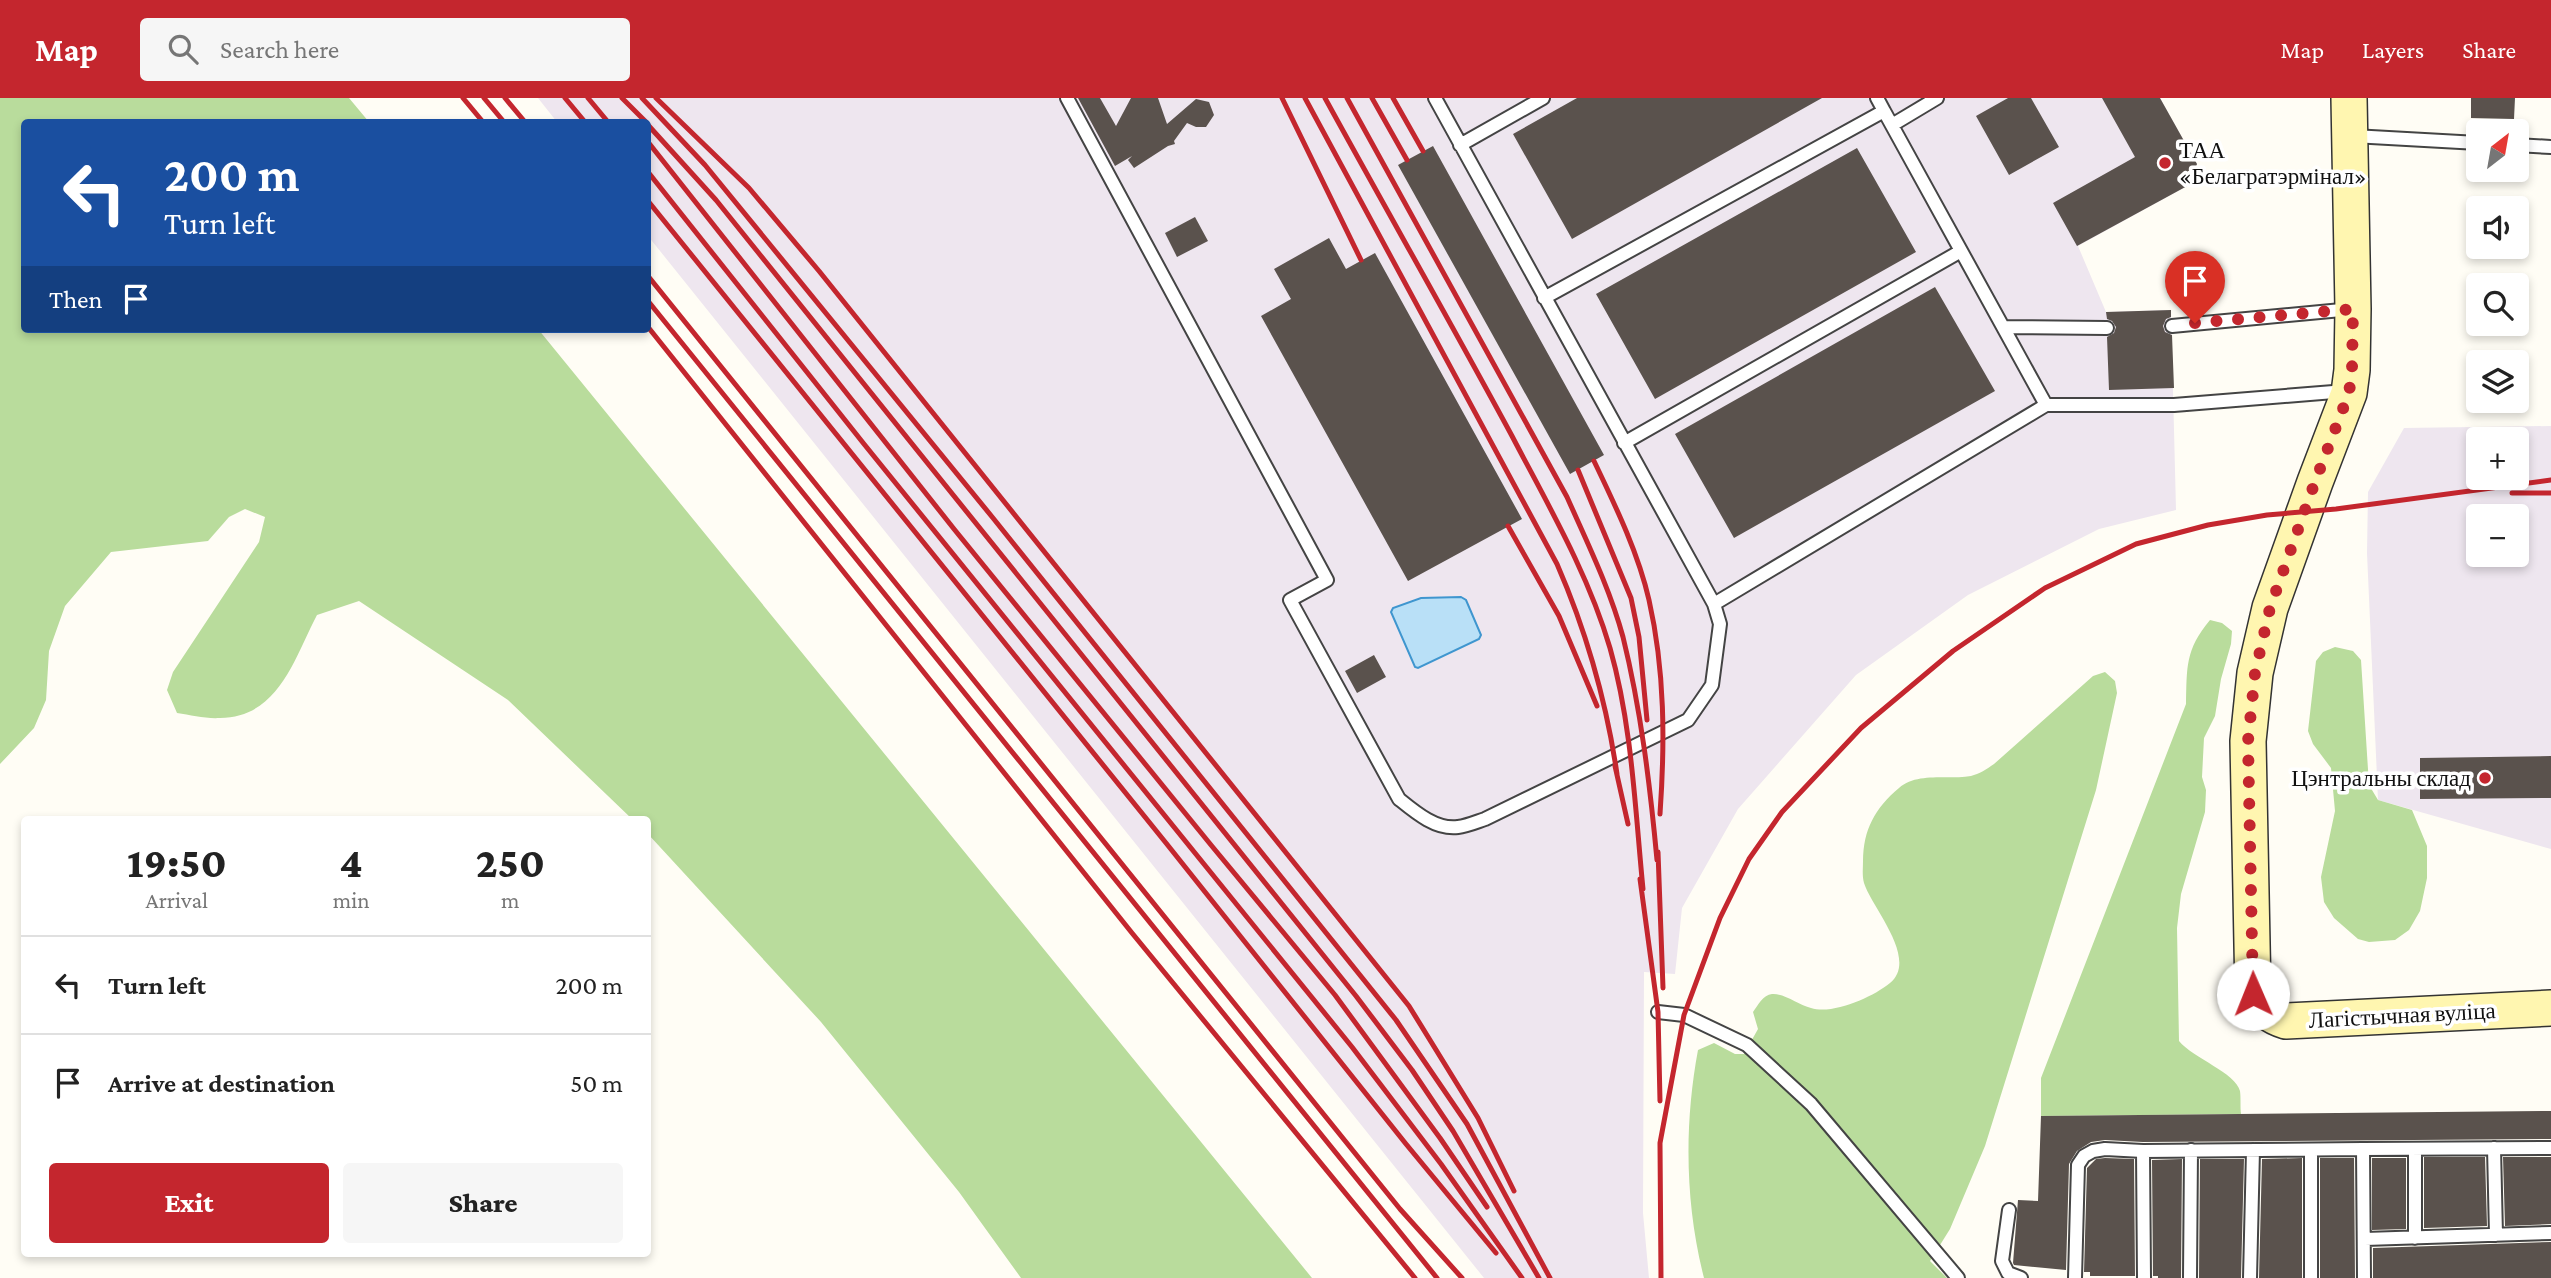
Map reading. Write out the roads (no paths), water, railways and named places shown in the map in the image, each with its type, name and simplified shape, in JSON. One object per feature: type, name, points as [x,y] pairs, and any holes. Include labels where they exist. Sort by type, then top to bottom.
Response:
[{"type":"street","name":"Лагістычная вуліца","points":[[2349,98],[2353,309],[2350,391],[2270,608],[2255,673],[2248,741],[2253,994],[2260,1006],[2273,1017],[2286,1021],[2551,1009]]},
{"type":"lane","points":[[1068,98],[1327,580],[1290,600],[1399,799],[1418,815],[1437,824],[1456,828],[1485,819],[1688,720],[1712,685],[1720,624],[1714,604],[1434,98]]},
{"type":"lane","points":[[1460,145],[1543,98]]},
{"type":"lane","points":[[1877,98],[2046,405]]},
{"type":"lane","points":[[1892,125],[1937,98]]},
{"type":"lane","points":[[1545,298],[1884,111]]},
{"type":"lane","points":[[2350,136],[2466,142]]},
{"type":"lane","points":[[2529,146],[2551,147]]},
{"type":"lane","points":[[1625,443],[1961,251]]},
{"type":"lane","points":[[2172,326],[2353,309]]},
{"type":"lane","points":[[2003,327],[2107,328]]},
{"type":"lane","points":[[1714,604],[2046,405],[2174,405],[2350,391]]},
{"type":"lane","points":[[1658,1012],[1684,1015],[1747,1045],[1811,1104],[1958,1278]]},
{"type":"lane","points":[[2494,1148],[2496,1235]]},
{"type":"lane","points":[[2075,1278],[2078,1165],[2084,1156],[2093,1151],[2551,1148]]},
{"type":"lane","points":[[2363,1149],[2364,1278]]},
{"type":"lane","points":[[2415,1149],[2415,1238]]},
{"type":"lane","points":[[2190,1278],[2191,1150]]},
{"type":"lane","points":[[2250,1278],[2253,1150]]},
{"type":"lane","points":[[2311,1150],[2311,1278]]},
{"type":"lane","points":[[2143,1151],[2144,1278]]},
{"type":"lane","points":[[2009,1210],[2001,1261],[2008,1273],[2021,1278]]},
{"type":"lane","points":[[2365,1239],[2551,1233]]},
{"type":"water","points":[[1461,597],[1466,600],[1481,635],[1479,639],[1418,668],[1415,667],[1391,612],[1393,608],[1421,598]]},
{"type":"railway","points":[[463,98],[480,119]]},
{"type":"railway","points":[[484,98],[502,119]]},
{"type":"railway","points":[[505,98],[522,119]]},
{"type":"railway","points":[[565,98],[582,119]]},
{"type":"railway","points":[[588,98],[606,119]]},
{"type":"railway","points":[[622,98],[643,119]]},
{"type":"railway","points":[[642,98],[705,165],[993,518],[1396,1020],[1467,1124],[1550,1278]]},
{"type":"railway","points":[[656,98],[749,188],[819,271],[1409,1006],[1478,1118],[1514,1191]]},
{"type":"railway","points":[[1282,98],[1361,260]]},
{"type":"railway","points":[[1305,98],[1557,564],[1594,667],[1617,774]]},
{"type":"railway","points":[[1325,98],[1512,436],[1566,540],[1601,620],[1623,707],[1632,767],[1643,889]]},
{"type":"railway","points":[[1347,98],[1567,497],[1605,583],[1623,637],[1635,692],[1657,860]]},
{"type":"railway","points":[[1372,98],[1407,160]]},
{"type":"railway","points":[[1393,98],[1423,151]]},
{"type":"railway","points":[[651,128],[716,200],[1356,996],[1412,1070],[1453,1131],[1539,1278]]},
{"type":"railway","points":[[651,146],[954,529],[1335,995],[1487,1207]]},
{"type":"railway","points":[[651,176],[864,444],[1352,1047],[1441,1164],[1522,1278]]},
{"type":"railway","points":[[651,205],[1496,1253]]},
{"type":"railway","points":[[651,280],[1400,1209],[1462,1278]]},
{"type":"railway","points":[[651,305],[1437,1278]]},
{"type":"railway","points":[[651,331],[1132,933],[1415,1278]]},
{"type":"railway","points":[[1594,461],[1632,547],[1649,600],[1661,680],[1663,760],[1660,814]]},
{"type":"railway","points":[[1578,470],[1631,598],[1639,637],[1647,720]]},
{"type":"railway","points":[[1661,1278],[1660,1143],[1684,1015],[1720,918],[1749,859],[1782,812],[1861,728],[1953,651],[2045,588],[2136,544],[2208,525],[2267,515],[2336,509],[2551,480]]},
{"type":"railway","points":[[2512,493],[2551,493]]},
{"type":"railway","points":[[1508,526],[1559,616],[1597,706]]},
{"type":"railway","points":[[1615,766],[1628,824]]},
{"type":"railway","points":[[1658,852],[1663,988]]},
{"type":"railway","points":[[1640,879],[1658,1012],[1660,1101]]},
{"type":"place","name":"ТАА «Белагратэрмінал»","points":[[2165,163]]},
{"type":"place","name":"Цэнтральны склад","points":[[2485,778]]}]
